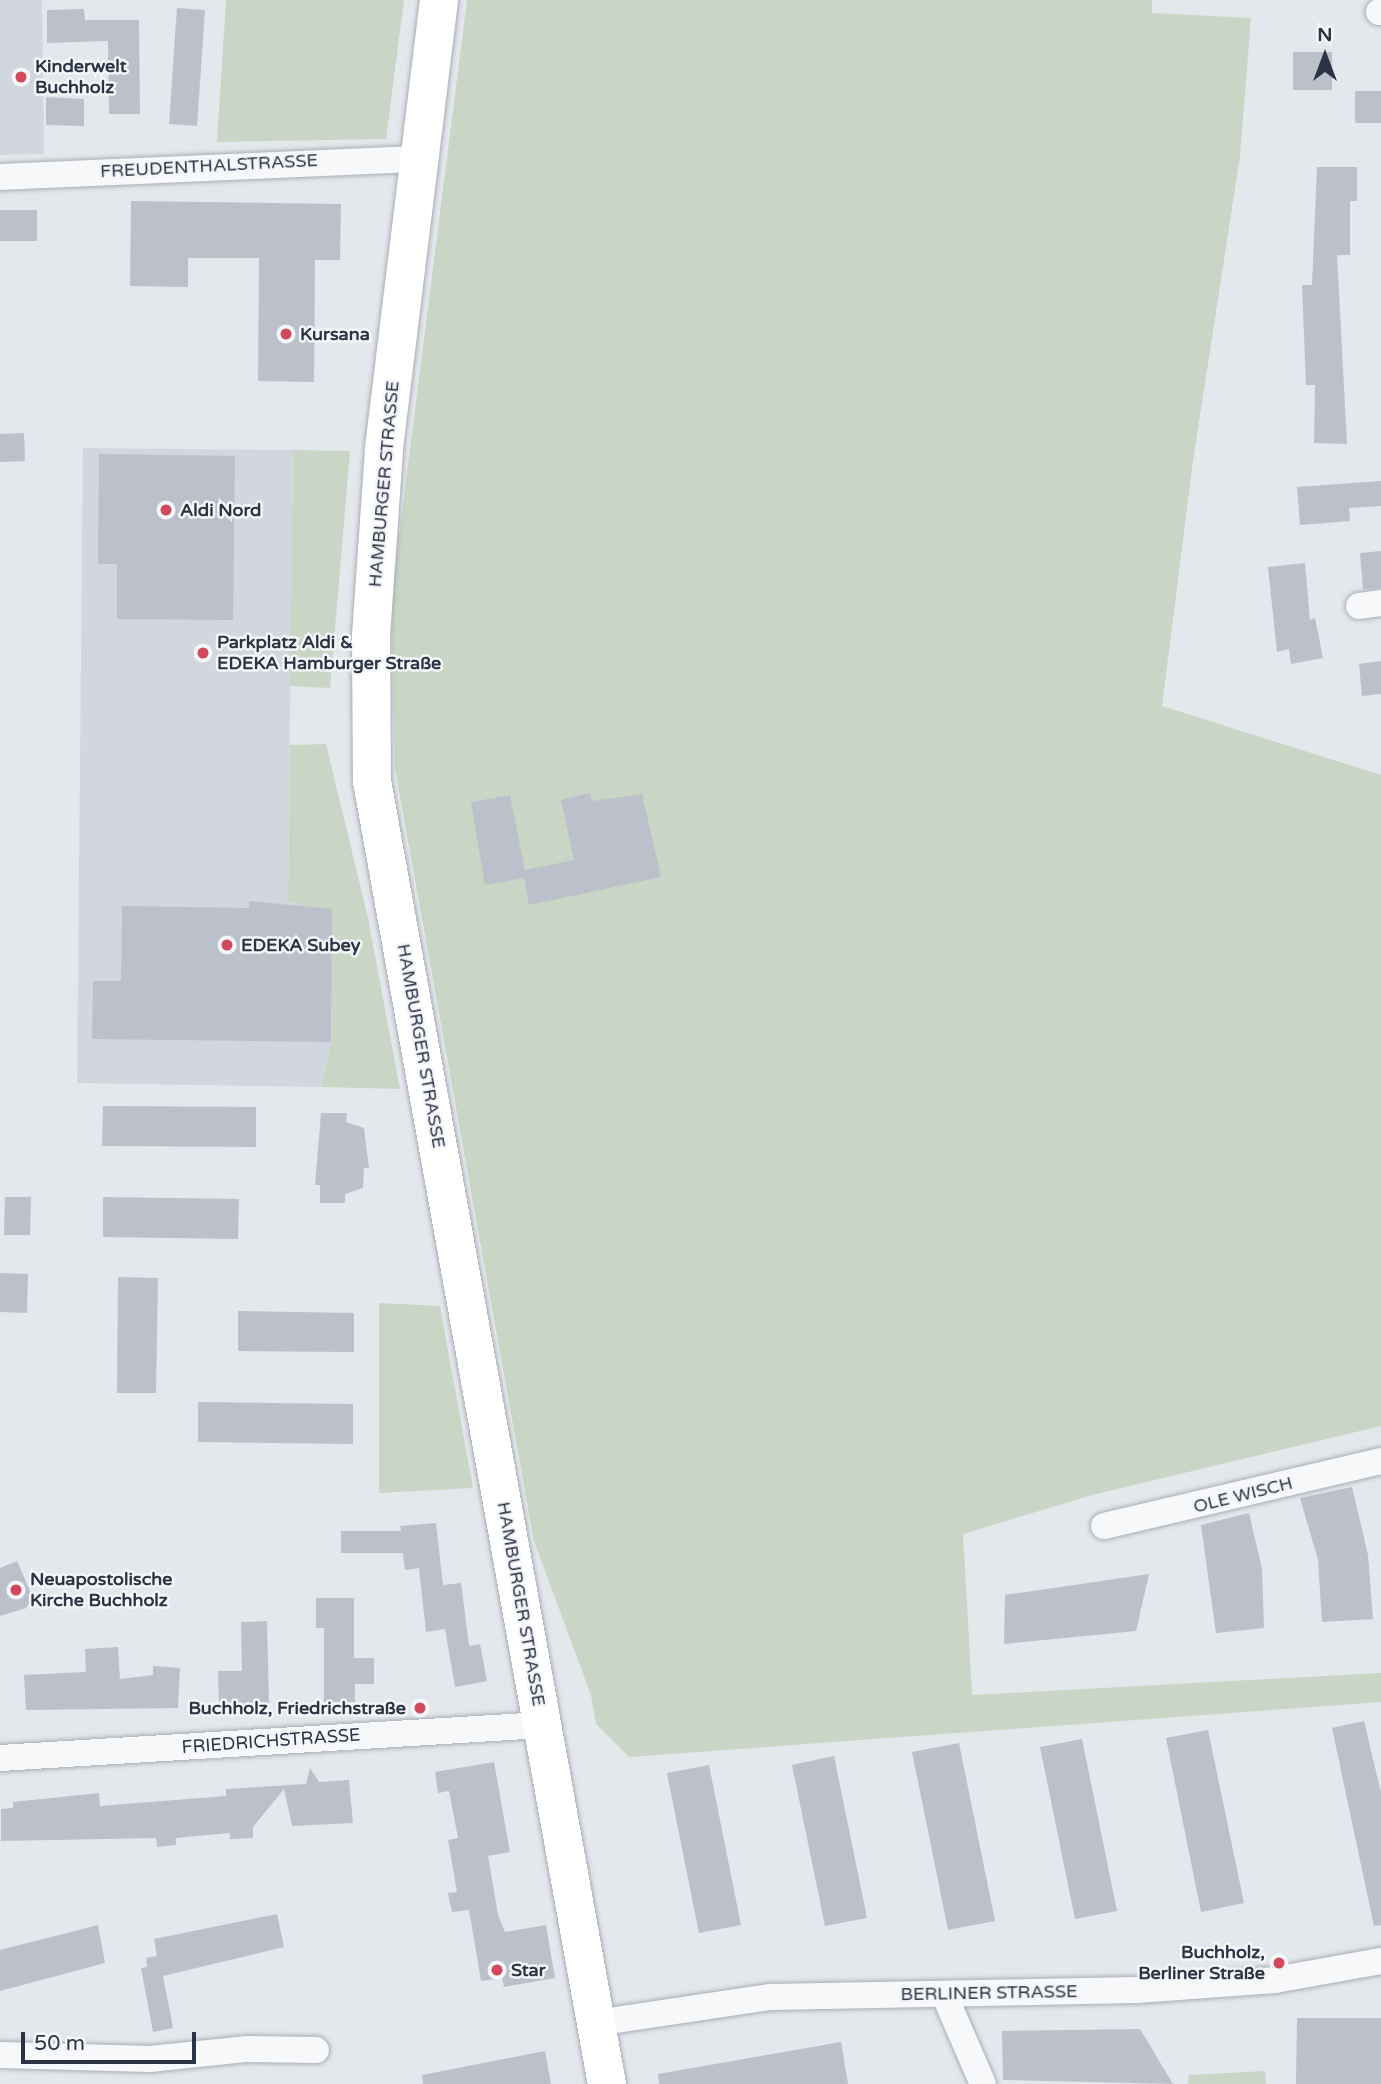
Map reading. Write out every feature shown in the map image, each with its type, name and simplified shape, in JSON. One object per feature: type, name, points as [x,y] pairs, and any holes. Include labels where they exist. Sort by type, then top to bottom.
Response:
[{"type":"main road","name":"HAMBURGER STRASSE","points":[[439,0],[384,450],[371,638],[372,780],[607,2084]]},
{"type":"street","name":"FREUDENTHALSTRASSE","points":[[0,177],[419,159]]},
{"type":"street","name":"OLE WISCH","points":[[1104,1526],[1381,1461]]},
{"type":"street","name":"FRIEDRICHSTRASSE","points":[[0,1758],[543,1725]]},
{"type":"street","name":"BERLINER STRASSE","points":[[596,2023],[771,1997],[944,1994],[1257,1982],[1381,1961]]},
{"type":"street","points":[[944,1994],[982,2084]]},
{"type":"street","points":[[0,2055],[150,2059],[247,2049],[316,2050]]},
{"type":"shaded area","name":"Kinderwelt Buchholz","points":[[0,0],[42,0],[44,154],[0,155]]},
{"type":"shaded area","points":[[83,448],[293,450],[288,901],[299,902],[300,908],[332,909],[331,1042],[321,1087],[77,1083]]},
{"type":"green space","points":[[226,0],[404,0],[386,139],[217,142]]},
{"type":"green space","points":[[467,0],[1152,0],[1152,13],[1251,18],[1240,156],[1193,461],[1162,706],[1381,775],[1381,1426],[1092,1495],[963,1534],[972,1695],[1381,1673],[1381,1702],[629,1757],[596,1724],[591,1695],[534,1541],[395,768],[391,599]]},
{"type":"green space","points":[[293,450],[350,451],[330,688],[290,686]]},
{"type":"green space","points":[[326,744],[368,918],[400,1089],[321,1087],[331,1042],[332,909],[299,908],[299,902],[288,902],[290,745]]},
{"type":"green space","points":[[379,1303],[440,1306],[473,1488],[379,1493]]},
{"type":"green space","points":[[1265,2071],[1266,2084],[1188,2084],[1189,2075]]},
{"type":"building","points":[[177,8],[205,10],[197,126],[169,124]]},
{"type":"building","points":[[84,9],[85,20],[139,20],[140,114],[109,114],[108,41],[47,43],[47,10]]},
{"type":"building","points":[[1293,52],[1332,52],[1332,90],[1293,90]]},
{"type":"building","points":[[1355,91],[1381,91],[1381,123],[1355,123]]},
{"type":"building","points":[[46,97],[84,99],[84,126],[46,125]]},
{"type":"building","points":[[1317,167],[1357,167],[1357,201],[1350,201],[1350,255],[1337,255],[1347,444],[1314,443],[1315,385],[1306,385],[1302,285],[1312,285]]},
{"type":"building","name":"Kursana","points":[[131,201],[341,204],[340,260],[315,260],[314,382],[258,381],[259,258],[188,258],[188,287],[130,286]]},
{"type":"building","points":[[0,210],[37,210],[37,241],[0,241]]},
{"type":"building","points":[[24,433],[25,461],[0,462],[0,434]]},
{"type":"building","name":"Aldi Nord","points":[[99,454],[235,456],[233,620],[117,619],[117,564],[98,564]]},
{"type":"building","points":[[1381,481],[1381,506],[1349,508],[1350,521],[1300,525],[1297,487]]},
{"type":"building","points":[[1381,551],[1381,588],[1363,589],[1360,553]]},
{"type":"building","points":[[1305,563],[1310,620],[1315,618],[1323,658],[1291,664],[1289,649],[1277,652],[1268,567]]},
{"type":"building","points":[[1381,661],[1381,694],[1362,696],[1359,664]]},
{"type":"building","points":[[590,793],[592,801],[642,794],[661,877],[529,905],[524,878],[485,885],[471,802],[510,795],[525,870],[574,860],[561,800]]},
{"type":"building","name":"EDEKA Subey","points":[[249,901],[332,909],[331,1042],[92,1039],[93,981],[121,981],[122,906],[249,908]]},
{"type":"building","points":[[103,1106],[256,1107],[256,1147],[102,1146]]},
{"type":"building","points":[[321,1113],[347,1113],[346,1122],[364,1128],[369,1168],[364,1168],[363,1188],[345,1194],[345,1203],[320,1203],[320,1185],[315,1185]]},
{"type":"building","points":[[5,1197],[31,1197],[30,1235],[4,1235]]},
{"type":"building","points":[[103,1197],[239,1199],[238,1239],[103,1237]]},
{"type":"building","points":[[0,1273],[28,1274],[27,1313],[0,1312]]},
{"type":"building","points":[[118,1277],[158,1278],[156,1393],[117,1393]]},
{"type":"building","points":[[238,1311],[354,1313],[354,1352],[238,1351]]},
{"type":"building","points":[[198,1402],[353,1404],[353,1444],[198,1442]]},
{"type":"building","points":[[1352,1487],[1368,1555],[1373,1619],[1322,1622],[1318,1560],[1300,1498]]},
{"type":"building","points":[[1249,1513],[1262,1569],[1264,1628],[1216,1633],[1201,1525]]},
{"type":"building","points":[[436,1523],[443,1585],[461,1583],[469,1646],[480,1644],[487,1681],[455,1687],[445,1629],[426,1632],[419,1568],[405,1570],[403,1553],[341,1553],[341,1531],[401,1531],[400,1526]]},
{"type":"building","name":"Neuapostolische Kirche Buchholz","points":[[17,1561],[33,1598],[26,1608],[0,1616],[0,1568]]},
{"type":"building","points":[[1149,1574],[1136,1631],[1004,1644],[1005,1595]]},
{"type":"building","points":[[316,1598],[354,1598],[354,1658],[374,1658],[374,1684],[355,1684],[355,1702],[324,1702],[324,1628],[316,1628]]},
{"type":"building","points":[[267,1621],[269,1705],[219,1706],[218,1671],[242,1671],[241,1622]]},
{"type":"building","points":[[118,1647],[120,1679],[153,1675],[153,1666],[180,1668],[178,1708],[26,1710],[24,1675],[86,1672],[85,1649]]},
{"type":"building","points":[[1364,1721],[1381,1793],[1381,1925],[1374,1926],[1332,1728]]},
{"type":"building","points":[[1208,1730],[1244,1903],[1201,1912],[1166,1738]]},
{"type":"building","points":[[1082,1739],[1117,1911],[1075,1919],[1040,1747]]},
{"type":"building","points":[[959,1743],[995,1921],[948,1930],[912,1752]]},
{"type":"building","points":[[834,1756],[867,1918],[825,1926],[792,1765]]},
{"type":"building","points":[[494,1762],[510,1852],[488,1856],[498,1915],[505,1932],[546,1925],[555,1978],[504,1987],[502,1978],[481,1981],[469,1910],[452,1912],[448,1893],[457,1892],[448,1840],[458,1838],[449,1791],[438,1793],[435,1772]]},
{"type":"building","points":[[709,1765],[741,1925],[699,1933],[667,1773]]},
{"type":"building","points":[[310,1768],[319,1782],[349,1780],[353,1823],[292,1826],[284,1789],[253,1827],[253,1838],[230,1839],[230,1833],[176,1838],[176,1845],[157,1847],[156,1838],[1,1841],[1,1809],[13,1808],[13,1802],[99,1793],[100,1806],[226,1796],[226,1789],[306,1784]]},
{"type":"building","points":[[277,1914],[284,1947],[163,1976],[173,2028],[153,2032],[141,1968],[147,1967],[146,1958],[157,1956],[154,1939]]},
{"type":"building","points":[[98,1925],[105,1963],[0,1991],[0,1950]]},
{"type":"building","points":[[1297,2018],[1381,2018],[1381,2084],[1296,2084]]},
{"type":"building","points":[[1140,2029],[1173,2084],[1003,2080],[1002,2031]]},
{"type":"building","points":[[841,2042],[848,2084],[659,2084],[658,2074]]},
{"type":"building","points":[[545,2051],[551,2084],[423,2084],[422,2075]]},
{"type":"place","name":"Kinderwelt Buchholz","points":[[21,77]]},
{"type":"place","name":"Kursana","points":[[286,334]]},
{"type":"place","name":"Aldi Nord","points":[[166,510]]},
{"type":"place","name":"Parkplatz Aldi & EDEKA Hamburger Straße","points":[[203,653]]},
{"type":"place","name":"EDEKA Subey","points":[[227,945]]},
{"type":"place","name":"Neuapostolische Kirche Buchholz","points":[[16,1590]]},
{"type":"place","name":"Buchholz, Friedrichstraße","points":[[420,1708]]},
{"type":"place","name":"Buchholz, Berliner Straße","points":[[1279,1963]]},
{"type":"place","name":"Star","points":[[497,1970]]}]
